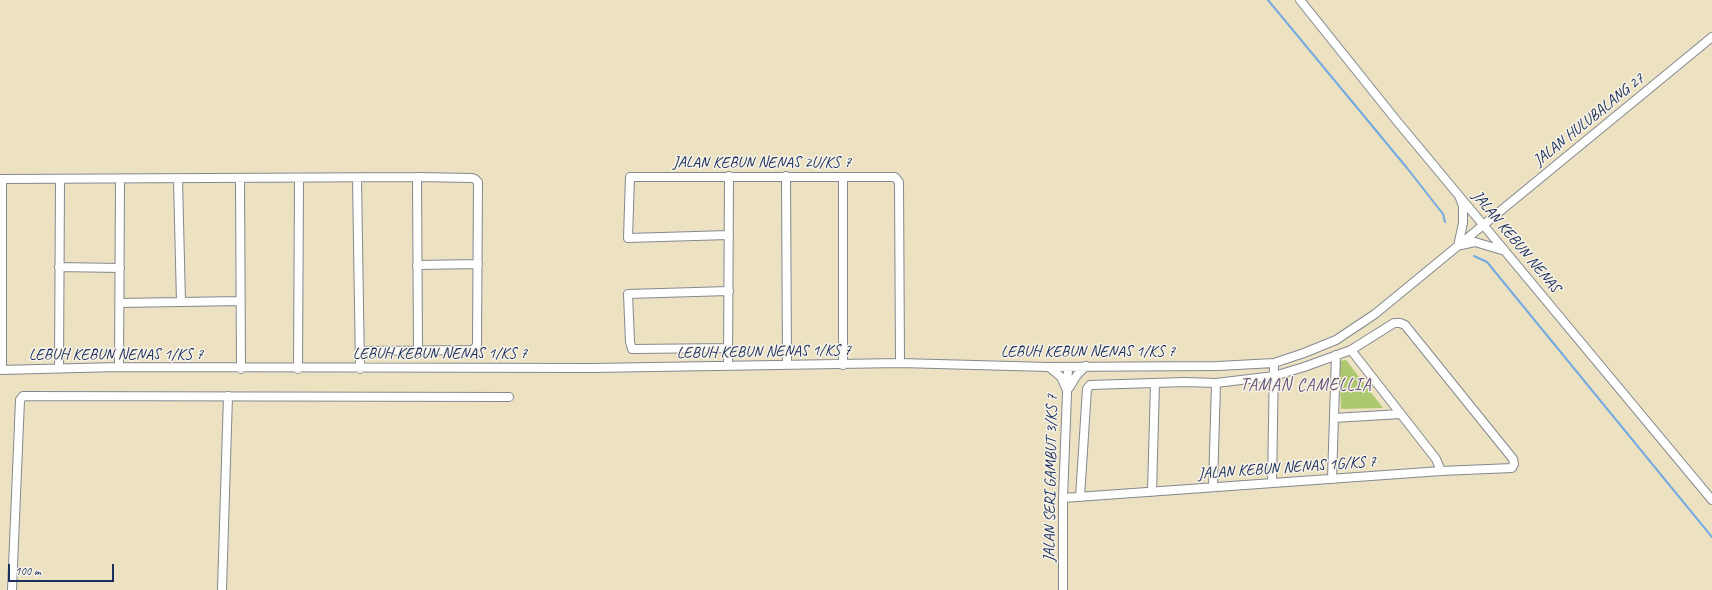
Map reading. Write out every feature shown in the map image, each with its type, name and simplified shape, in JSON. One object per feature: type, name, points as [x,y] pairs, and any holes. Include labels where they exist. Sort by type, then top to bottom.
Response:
[{"type":"street","name":"JALAN KEBUN NENAS","points":[[1300,0],[1506,252],[1710,495]]},
{"type":"street","name":"JALAN HULUBALANG 27","points":[[1484,224],[1712,37]]},
{"type":"street","points":[[728,366],[729,176]]},
{"type":"street","name":"JALAN KEBUN NENAS 2U/KS 7","points":[[729,235],[628,238],[628,181],[631,177],[729,176],[895,177],[898,179],[900,363]]},
{"type":"street","points":[[786,176],[787,365]]},
{"type":"street","points":[[417,177],[418,350]]},
{"type":"street","points":[[1,370],[1,179],[178,180],[417,177],[472,178],[478,182],[477,345],[475,348],[360,350]]},
{"type":"street","points":[[843,177],[843,365]]},
{"type":"street","points":[[357,178],[360,369]]},
{"type":"street","points":[[119,367],[120,179]]},
{"type":"street","points":[[240,179],[241,369]]},
{"type":"street","points":[[298,369],[299,179]]},
{"type":"street","points":[[59,368],[60,180]]},
{"type":"street","points":[[178,180],[181,302]]},
{"type":"street","points":[[1459,195],[1463,206],[1462,243],[1475,242],[1506,252]]},
{"type":"street","name":"LEBUH KEBUN NENAS 1/KS 7","points":[[1,370],[119,367],[360,369],[843,365],[900,363],[1068,367],[1218,366],[1274,363],[1324,345],[1352,330],[1400,296],[1484,224]]},
{"type":"street","points":[[417,265],[478,264]]},
{"type":"street","points":[[59,267],[120,268]]},
{"type":"street","points":[[728,348],[634,349],[631,347],[630,342],[628,294],[729,291]]},
{"type":"street","points":[[120,303],[240,301]]},
{"type":"street","name":"JALAN KEBUN NENAS 1G/KS 7","points":[[1063,498],[1441,471],[1512,468],[1514,464],[1513,459],[1405,325],[1400,322],[1394,323],[1351,350]]},
{"type":"street","points":[[1080,497],[1087,389],[1090,385],[1216,383],[1274,376],[1351,350],[1436,459],[1441,471]]},
{"type":"street","points":[[1332,479],[1336,356]]},
{"type":"street","points":[[1272,483],[1274,363]]},
{"type":"street","points":[[1067,390],[1076,375],[1086,366]]},
{"type":"street","points":[[1049,367],[1061,377],[1067,390]]},
{"type":"street","name":"JALAN SERI GAMBUT 3/KS 7","points":[[1063,590],[1063,498],[1068,367]]},
{"type":"street","points":[[1152,492],[1155,383]]},
{"type":"street","points":[[1213,487],[1216,383]]},
{"type":"street","points":[[222,590],[228,396]]},
{"type":"street","points":[[12,590],[21,397],[509,397]]},
{"type":"street","points":[[1334,418],[1400,414]]},
{"type":"green space","points":[[1346,360],[1383,408],[1341,409],[1339,361]]},
{"type":"waterway","points":[[1268,0],[1407,168],[1443,214],[1445,222]]},
{"type":"waterway","points":[[1474,256],[1487,262],[1712,537]]},
{"type":"district","name":"TAMAN CAMELLIA","points":[[1306,386]]}]
